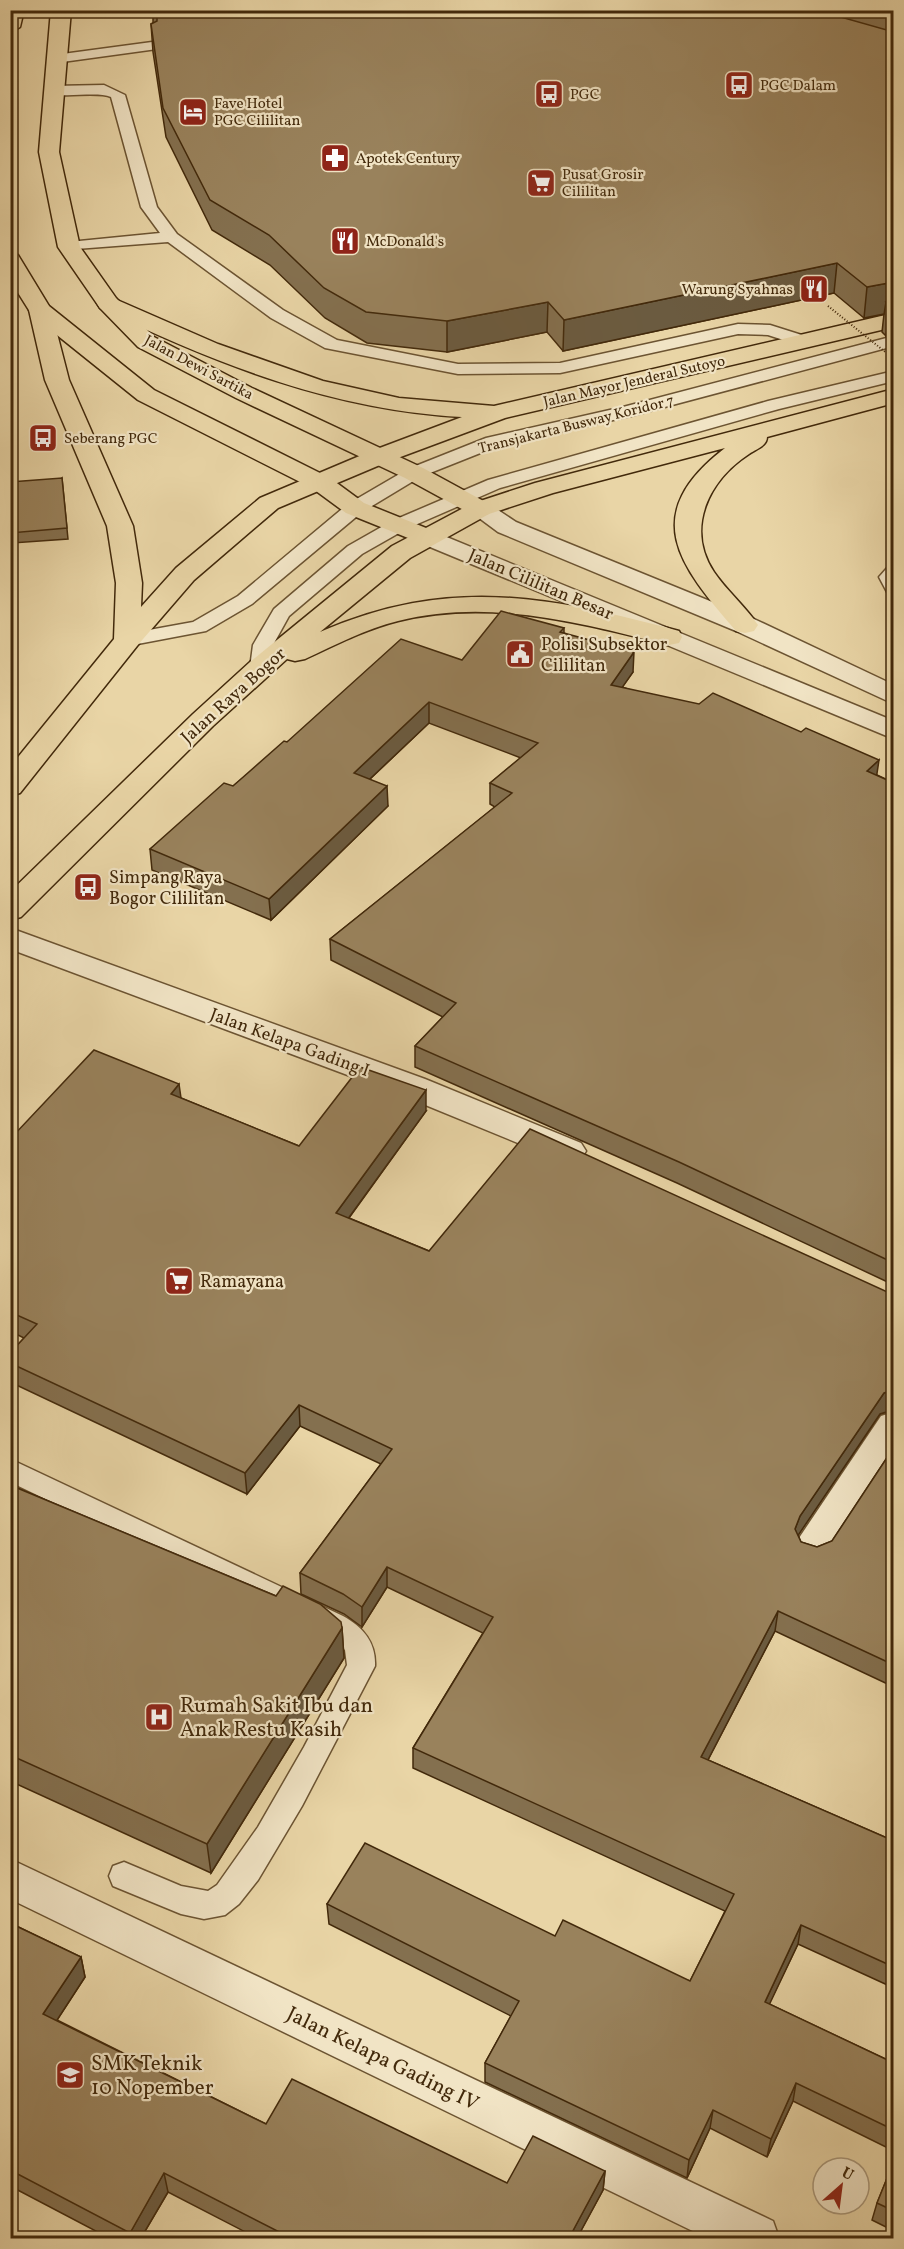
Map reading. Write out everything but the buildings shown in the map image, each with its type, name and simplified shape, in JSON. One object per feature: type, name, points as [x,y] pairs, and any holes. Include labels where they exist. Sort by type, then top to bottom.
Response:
[{"type":"main road","points":[[10,27],[15,10]]},
{"type":"main road","name":"Jalan Dewi Sartika","points":[[61,10],[55,59],[49,152],[69,248],[108,303],[146,342],[244,393],[414,473]]},
{"type":"main road","points":[[10,260],[40,310],[57,380],[120,526],[129,583],[127,640]]},
{"type":"main road","points":[[108,303],[173,335],[255,369],[388,404],[498,413]]},
{"type":"main road","points":[[40,310],[146,395],[321,483],[355,508]]},
{"type":"main road","name":"Jalan Mayor Jenderal Sutoyo","points":[[378,456],[498,413],[894,320]]},
{"type":"main road","points":[[414,473],[469,504],[544,488],[894,396]]},
{"type":"main road","points":[[745,625],[709,583],[698,566],[689,543],[686,524],[690,507],[706,478],[715,468],[744,446],[787,423]]},
{"type":"main road","points":[[10,787],[21,759],[185,574],[269,502],[321,483],[378,456]]},
{"type":"main road","name":"Jalan Raya Bogor","points":[[10,910],[203,720],[260,668],[401,552],[427,537],[469,504]]},
{"type":"main road","name":"Jalan Cililitan Besar","points":[[355,508],[427,537]]},
{"type":"main road","points":[[260,668],[344,631],[393,614],[447,604],[533,607],[591,615],[669,637]]},
{"type":"street","points":[[469,504],[507,527],[745,625],[894,696]]},
{"type":"street","name":"Jalan Cililitan Besar","points":[[427,537],[894,731]]},
{"type":"street","name":"Jalan Kelapa Gading I","points":[[10,938],[434,1095],[593,1162]]},
{"type":"street","points":[[813,1549],[894,1426]]},
{"type":"street","name":"Jalan Kelapa Gading IV","points":[[10,1878],[756,2238]]},
{"type":"lane","points":[[55,59],[152,46]]},
{"type":"lane","points":[[53,90],[104,88],[118,95],[149,207],[171,237],[277,314],[331,344],[458,369],[560,368],[738,329],[770,330],[802,341]]},
{"type":"lane","points":[[69,248],[171,237]]},
{"type":"lane","points":[[864,327],[894,328]]},
{"type":"lane","name":"Transjakarta Busway Koridor 7","points":[[127,640],[199,627],[245,600],[355,508],[414,473],[492,442],[625,412],[894,341]]},
{"type":"lane","points":[[560,368],[590,391]]},
{"type":"lane","name":"Transjakarta Busway Koridor 7","points":[[260,668],[263,645],[282,613],[355,550],[399,525],[469,504],[494,484],[774,405],[894,376]]},
{"type":"lane","points":[[894,572],[889,578],[894,588]]},
{"type":"lane","points":[[10,1470],[333,1623],[349,1633],[359,1644],[362,1653],[361,1666],[263,1847],[237,1886],[218,1905],[200,1906],[124,1876]]},
{"type":"path","points":[[828,306],[894,359]]},
{"type":"place","name":"PGC Dalam","points":[[739,85]]},
{"type":"place","name":"PGC","points":[[549,94]]},
{"type":"place","name":"Fave Hotel PGC Cililitan","points":[[193,112]]},
{"type":"place","name":"Apotek Century","points":[[335,158]]},
{"type":"place","name":"Pusat Grosir Cililitan","points":[[541,183]]},
{"type":"place","name":"McDonald's","points":[[345,241]]},
{"type":"place","name":"Warung Syahnas","points":[[814,289]]},
{"type":"place","name":"Seberang PGC","points":[[43,438]]},
{"type":"place","name":"Polisi Subsektor Cililitan","points":[[520,654]]},
{"type":"place","name":"Simpang Raya Bogor Cililitan","points":[[88,887]]},
{"type":"place","name":"Ramayana","points":[[179,1281]]},
{"type":"place","name":"Rumah Sakit Ibu dan Anak Restu Kasih","points":[[159,1717]]},
{"type":"place","name":"SMK Teknik 10 Nopember","points":[[70,2075]]}]
